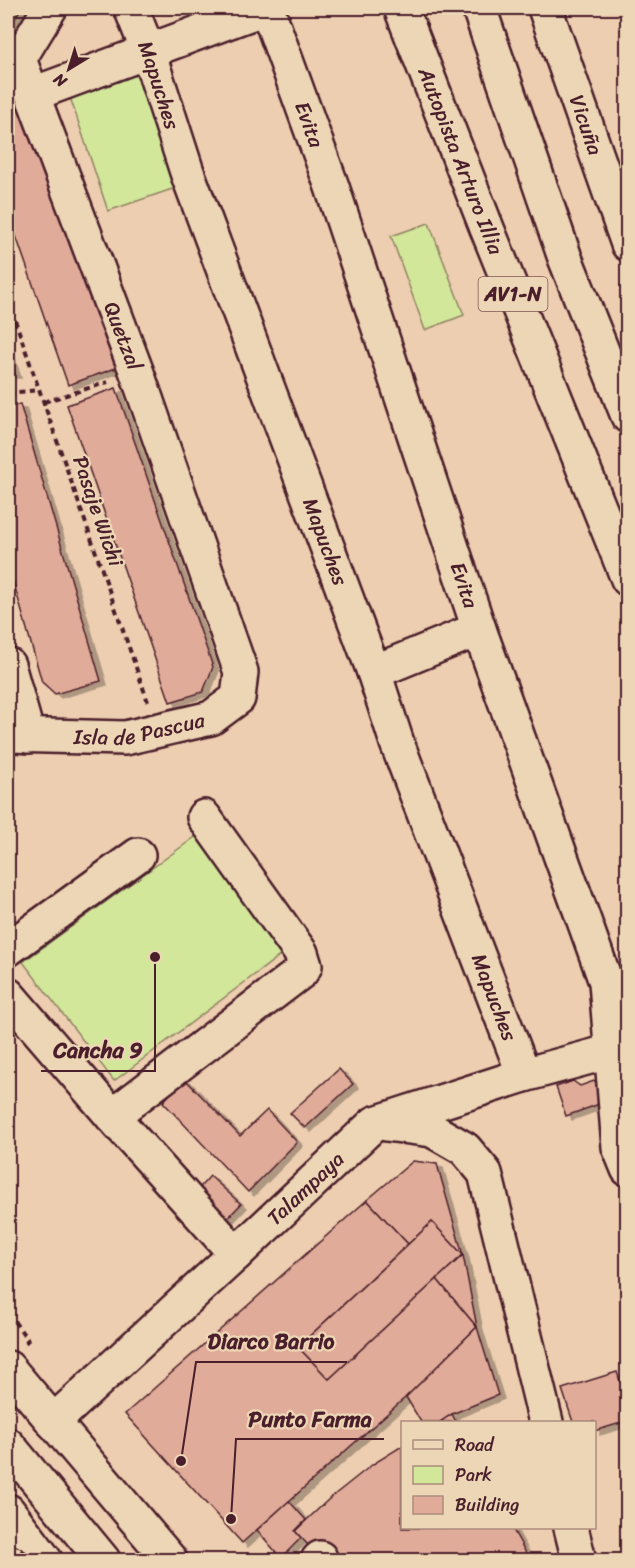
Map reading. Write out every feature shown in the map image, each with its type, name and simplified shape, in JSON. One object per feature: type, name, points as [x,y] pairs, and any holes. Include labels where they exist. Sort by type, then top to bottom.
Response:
[{"type":"main road","name":"Quetzal","points":[[51,8],[13,60],[33,94],[137,372],[241,672]]},
{"type":"main road","name":"Mapuches","points":[[131,8],[148,51],[188,172],[374,672],[397,743],[524,1075]]},
{"type":"main road","points":[[33,94],[266,8]]},
{"type":"main road","name":"Evita","points":[[266,8],[331,184],[479,629],[606,982],[620,1147],[627,1169]]},
{"type":"main road","name":"Autopista Arturo Illia","points":[[401,8],[627,579]]},
{"type":"main road","name":"AV1-N","points":[[479,8],[565,258],[627,416]]},
{"type":"main road","name":"Vicuña","points":[[545,8],[627,243]]},
{"type":"main road","points":[[374,672],[479,629]]},
{"type":"main road","points":[[8,665],[18,736]]},
{"type":"main road","name":"Isla de Pascua","points":[[18,736],[125,738],[212,718],[238,698],[241,672]]},
{"type":"main road","points":[[112,1116],[301,972],[305,966],[301,953],[204,817]]},
{"type":"main road","points":[[8,949],[138,855]]},
{"type":"main road","points":[[8,995],[112,1116],[236,1254]]},
{"type":"main road","name":"Talampaya","points":[[53,1422],[375,1123],[524,1075],[612,1051]]},
{"type":"main road","points":[[375,1123],[432,1130],[465,1149],[485,1173],[546,1421]]},
{"type":"main road","points":[[14,1357],[53,1422],[170,1560]]},
{"type":"main road","points":[[8,1445],[103,1560]]},
{"type":"main road","points":[[8,1511],[45,1560]]},
{"type":"main road","points":[[571,1529],[579,1560]]},
{"type":"path","name":"Pasaje Wichi","points":[[8,300],[158,732]]},
{"type":"path","points":[[44,402],[137,372]]},
{"type":"path","points":[[8,393],[39,390]]},
{"type":"path","points":[[8,1313],[28,1340],[14,1357]]},
{"type":"green space","points":[[139,64],[181,186],[108,211],[67,88]]},
{"type":"green space","points":[[429,223],[464,315],[425,330],[391,236]]},
{"type":"green space","points":[[202,832],[286,951],[114,1081],[23,962]]},
{"type":"building","points":[[8,8],[21,8],[13,22],[8,24]]},
{"type":"building","points":[[8,103],[26,113],[116,368],[68,385],[8,213]]},
{"type":"building","points":[[8,351],[15,374],[8,374]]},
{"type":"building","points":[[116,388],[213,667],[203,692],[170,702],[67,405]]},
{"type":"building","points":[[20,404],[101,681],[55,694],[42,682],[8,563],[8,408]]},
{"type":"building","points":[[339,1069],[353,1084],[305,1128],[290,1113]]},
{"type":"building","points":[[184,1078],[240,1136],[267,1110],[297,1142],[248,1192],[163,1102]]},
{"type":"building","points":[[597,1080],[605,1102],[566,1116],[556,1087],[573,1081],[580,1086]]},
{"type":"building","points":[[413,1161],[437,1164],[463,1255],[432,1222],[408,1244],[367,1200]]},
{"type":"building","points":[[210,1176],[241,1204],[224,1222],[193,1195]]},
{"type":"building","points":[[367,1200],[408,1244],[298,1347],[329,1379],[437,1279],[477,1327],[406,1397],[242,1543],[125,1414]]},
{"type":"building","points":[[432,1222],[463,1255],[329,1379],[298,1347]]},
{"type":"building","points":[[463,1255],[477,1327],[437,1279]]},
{"type":"building","points":[[477,1327],[498,1395],[452,1414],[442,1421],[420,1421],[406,1397]]},
{"type":"building","points":[[617,1372],[628,1405],[628,1421],[596,1430],[596,1421],[573,1421],[562,1389]]},
{"type":"building","points":[[452,1414],[456,1421],[442,1421]]},
{"type":"building","points":[[401,1447],[401,1529],[513,1529],[530,1560],[322,1560],[295,1531],[329,1499],[373,1464]]},
{"type":"building","points":[[289,1501],[306,1520],[295,1531],[301,1538],[281,1558],[257,1530]]},
{"type":"railway","points":[[8,1544],[34,1560]]},
{"type":"place","name":"Cancha 9","points":[[155,957]]},
{"type":"place","name":"Diarco Barrio","points":[[181,1461]]},
{"type":"place","name":"Punto Farma","points":[[231,1519]]}]
